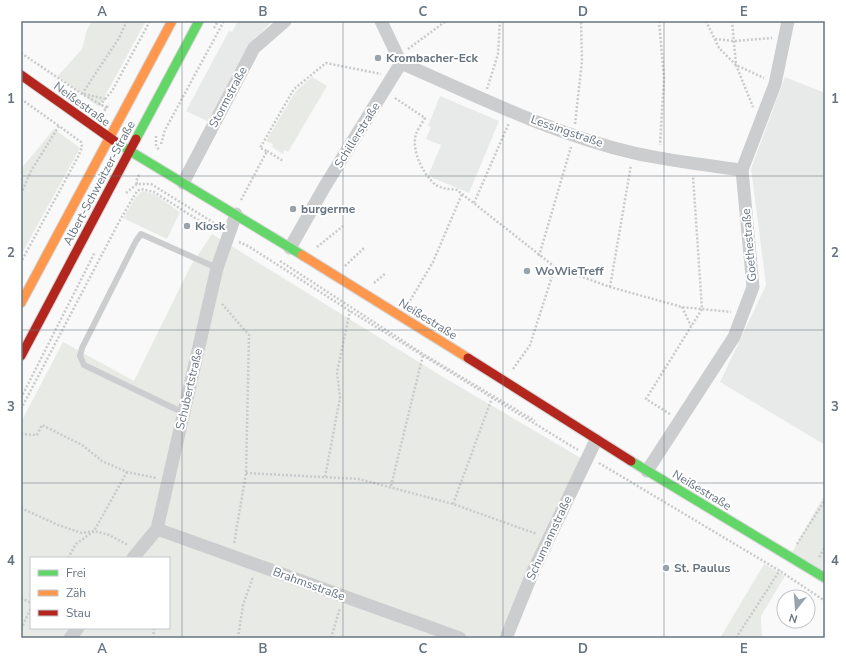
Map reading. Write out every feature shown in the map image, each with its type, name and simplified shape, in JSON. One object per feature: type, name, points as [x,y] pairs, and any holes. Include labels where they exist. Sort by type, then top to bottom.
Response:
[{"type":"street","name":"Albert-Schweitzer-Straße","points":[[21,303],[172,21]]},
{"type":"street","name":"Albert-Schweitzer-Straße","points":[[21,356],[199,21]]},
{"type":"street","name":"Stormstraße","points":[[183,183],[254,48],[285,21]]},
{"type":"street","points":[[381,21],[400,60]]},
{"type":"street","name":"Goethestraße","points":[[647,471],[734,337],[754,286],[742,170],[775,84],[788,21]]},
{"type":"street","name":"Schillerstraße","points":[[290,248],[325,186],[393,76],[400,60]]},
{"type":"street","name":"Lessingstraße","points":[[400,60],[513,112],[574,135],[659,158],[742,170]]},
{"type":"street","name":"Neißestraße","points":[[21,75],[109,138],[183,183],[238,208],[290,248],[470,359],[596,440],[825,578]]},
{"type":"street","name":"Schubertstraße","points":[[136,555],[157,530],[217,268],[238,208]]},
{"type":"street","name":"Schumannstraße","points":[[506,638],[549,538],[596,440]]},
{"type":"street","name":"Brahmsstraße","points":[[157,530],[460,638]]},
{"type":"street","points":[[70,638],[77,629]]},
{"type":"lane","points":[[184,413],[84,366],[80,356],[82,348],[136,241],[141,234],[217,268]]},
{"type":"path","points":[[82,94],[119,38],[127,21]]},
{"type":"path","points":[[21,53],[100,105],[112,90],[150,21]]},
{"type":"path","points":[[161,144],[165,130],[224,21]]},
{"type":"path","points":[[400,60],[446,21]]},
{"type":"path","points":[[483,99],[498,54],[500,21]]},
{"type":"path","points":[[659,21],[664,78],[659,158]]},
{"type":"path","points":[[706,21],[719,48],[736,65],[775,84]]},
{"type":"path","points":[[732,21],[736,65],[760,126]]},
{"type":"path","points":[[715,39],[734,41],[784,37]]},
{"type":"path","points":[[283,161],[260,148],[294,89],[326,64],[393,76]]},
{"type":"path","points":[[384,91],[425,118],[416,135],[416,154],[427,176],[436,185],[457,190],[555,267],[610,287],[682,307],[743,314]]},
{"type":"path","points":[[82,94],[104,99]]},
{"type":"path","points":[[21,99],[81,142],[82,148],[21,262]]},
{"type":"path","points":[[474,203],[513,112]]},
{"type":"path","points":[[21,194],[31,171],[59,126]]},
{"type":"path","points":[[156,145],[159,150]]},
{"type":"path","points":[[238,208],[267,151]]},
{"type":"path","points":[[610,287],[634,152]]},
{"type":"path","points":[[680,421],[646,399],[702,309],[692,163]]},
{"type":"path","points":[[125,196],[134,185],[146,182],[168,194],[228,235],[588,456],[780,570],[825,601]]},
{"type":"path","points":[[408,305],[433,262],[462,194]]},
{"type":"path","points":[[316,248],[343,226]]},
{"type":"path","points":[[345,266],[364,248]]},
{"type":"path","points":[[21,398],[96,250]]},
{"type":"path","points":[[274,257],[350,310]]},
{"type":"path","points":[[513,370],[530,345],[555,267]]},
{"type":"path","points":[[374,284],[386,273]]},
{"type":"path","points":[[224,306],[249,335],[246,473],[232,556]]},
{"type":"path","points":[[682,307],[691,327]]},
{"type":"path","points":[[325,478],[340,398],[337,372],[350,310]]},
{"type":"path","points":[[391,486],[423,355]]},
{"type":"path","points":[[453,504],[492,396]]},
{"type":"path","points":[[21,434],[37,435],[42,425],[82,444],[102,461],[127,472],[168,481]]},
{"type":"path","points":[[69,557],[76,544],[94,531],[127,472]]},
{"type":"path","points":[[246,473],[359,479],[391,486],[453,504],[549,538]]},
{"type":"path","points":[[797,545],[825,500]]},
{"type":"path","points":[[21,508],[58,525],[82,533],[94,531],[109,534],[136,555]]},
{"type":"path","points":[[817,560],[825,547]]},
{"type":"path","points":[[238,638],[243,605],[258,566]]},
{"type":"path","points":[[736,638],[780,570]]},
{"type":"path","points":[[331,638],[344,596]]},
{"type":"path","points":[[21,598],[30,602]]},
{"type":"path","points":[[21,629],[30,610]]},
{"type":"shaded area","points":[[92,21],[146,21],[99,107],[58,76],[82,49],[87,30]]},
{"type":"shaded area","points":[[238,21],[272,21],[249,46],[209,122],[186,111],[229,31],[232,32]]},
{"type":"shaded area","points":[[312,77],[327,86],[288,152],[285,150],[283,154],[272,147],[273,144],[266,141],[296,91]]},
{"type":"shaded area","points":[[785,77],[825,93],[825,445],[720,382],[766,285],[751,169]]},
{"type":"shaded area","points":[[440,96],[499,121],[469,193],[428,176],[441,145],[426,139],[431,127],[428,126]]},
{"type":"shaded area","points":[[54,129],[80,148],[21,255],[21,169]]},
{"type":"shaded area","points":[[142,191],[154,194],[180,212],[167,239],[123,218],[136,197]]},
{"type":"shaded area","points":[[212,234],[443,377],[586,461],[506,638],[21,638],[21,422],[63,342],[134,381],[190,267]]},
{"type":"shaded area","points":[[825,494],[825,578],[790,556]]},
{"type":"shaded area","points":[[764,564],[785,576],[761,616],[762,638],[720,638]]},
{"type":"traffic: fast","points":[[136,139],[199,21]]},
{"type":"traffic: fast","points":[[120,145],[302,255]]},
{"type":"traffic: fast","points":[[631,461],[825,578]]},
{"type":"traffic: slow","points":[[21,303],[172,21]]},
{"type":"traffic: slow","points":[[302,255],[468,358]]},
{"type":"traffic: jam","points":[[21,75],[120,145]]},
{"type":"traffic: jam","points":[[21,356],[136,139]]},
{"type":"traffic: jam","points":[[468,358],[631,461]]},
{"type":"place","name":"Krombacher-Eck","points":[[378,58]]},
{"type":"place","name":"burgerme","points":[[293,209]]},
{"type":"place","name":"Kiosk","points":[[187,226]]},
{"type":"place","name":"WoWieTreff","points":[[527,271]]},
{"type":"place","name":"St. Paulus","points":[[666,568]]}]
